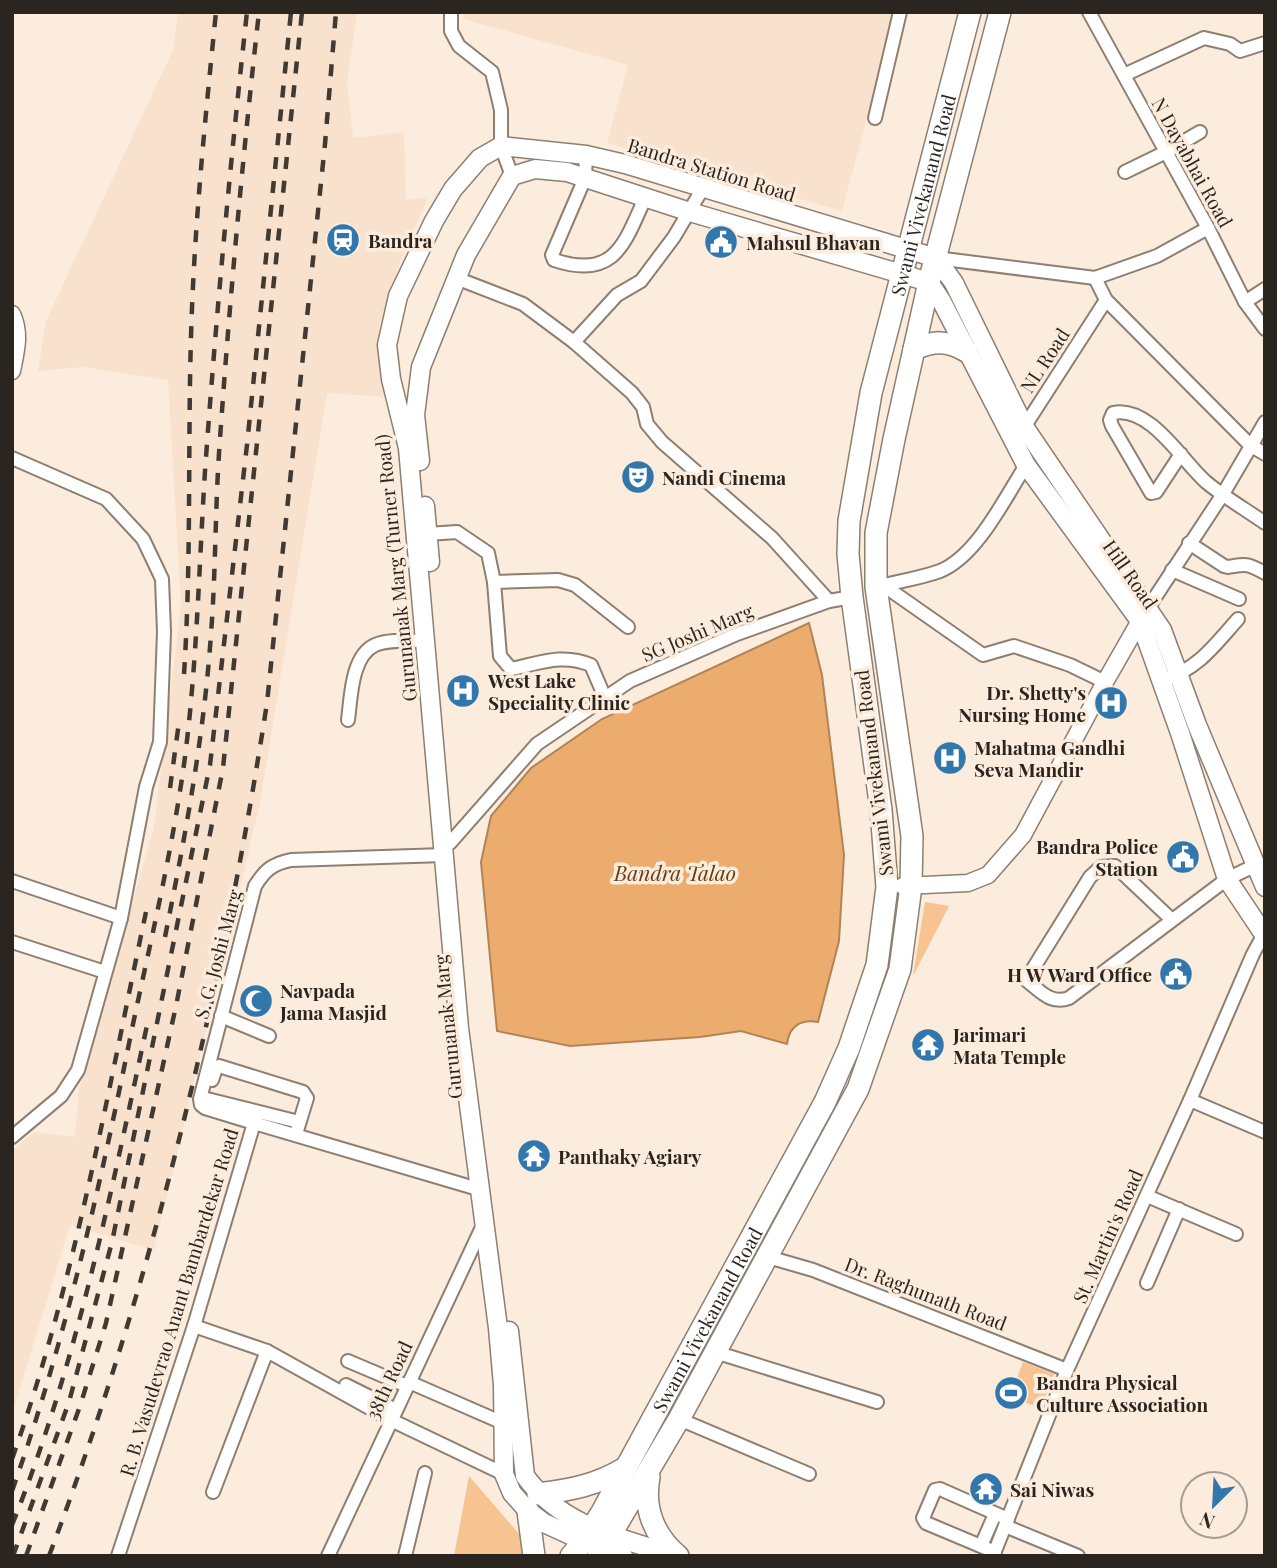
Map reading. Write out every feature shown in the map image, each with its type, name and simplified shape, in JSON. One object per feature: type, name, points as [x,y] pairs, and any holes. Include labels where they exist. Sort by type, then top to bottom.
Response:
[{"type":"main road","name":"Swami Vivekanand Road","points":[[597,1548],[627,1467],[825,1102],[849,1048],[877,965],[887,887],[881,810],[852,597],[848,554],[849,521],[871,393],[970,12]]},
{"type":"main road","name":"Swami Vivekanand Road","points":[[597,1548],[678,1419],[858,1089],[900,969],[911,886],[912,836],[880,586],[876,533],[929,282],[1000,12]]},
{"type":"main road","points":[[937,139],[966,146]]},
{"type":"main road","name":"Bandra Station Road","points":[[501,146],[586,155],[936,258]]},
{"type":"main road","name":"Gurunanak Marg (Turner Road)","points":[[446,847],[424,641],[408,448],[391,379],[387,345],[398,296],[434,220],[466,171],[480,158],[501,146]]},
{"type":"main road","points":[[457,278],[466,255],[512,176],[535,169],[566,172],[690,212],[929,282]]},
{"type":"main road","name":"Hill Road","points":[[936,258],[954,283],[1019,434],[1026,466],[1144,615]]},
{"type":"main road","name":"Gurunanak Marg","points":[[457,278],[421,367],[415,415],[427,534],[446,847],[478,1189],[498,1328],[505,1474],[512,1493],[533,1503],[560,1510],[597,1548],[678,1556]]},
{"type":"main road","name":"Hill Road","points":[[929,282],[966,351],[1019,434],[1144,615],[1265,887]]},
{"type":"main road","points":[[914,349],[942,341],[966,351]]},
{"type":"main road","name":"Hill Road","points":[[1170,678],[1227,879],[1264,934]]},
{"type":"main road","name":"Gurunanak Marg","points":[[461,1009],[495,1212],[525,1476],[533,1503]]},
{"type":"main road","points":[[651,1465],[646,1506],[666,1546],[678,1556]]},
{"type":"main road","points":[[534,1556],[533,1503],[604,1480],[627,1467]]},
{"type":"street","points":[[451,12],[451,31],[459,46],[492,72],[501,110],[501,146],[512,176]]},
{"type":"street","points":[[875,118],[900,12]]},
{"type":"street","name":"N Dayabhai Road","points":[[1089,12],[1208,228],[1245,302],[1265,329]]},
{"type":"street","points":[[1124,75],[1204,38],[1230,44],[1240,51],[1265,43]]},
{"type":"street","points":[[1125,172],[1200,132]]},
{"type":"street","points":[[586,155],[584,178],[552,256],[554,260],[573,266],[596,264],[612,258],[624,244],[645,198]]},
{"type":"street","points":[[574,342],[617,295],[640,281],[690,212],[703,188]]},
{"type":"street","points":[[936,258],[1095,278],[1157,256],[1208,228]]},
{"type":"street","points":[[457,278],[523,304],[574,342],[632,393],[643,407],[647,424],[662,442],[772,538],[829,601]]},
{"type":"street","points":[[1095,278],[1106,300],[1250,445],[1265,454]]},
{"type":"street","points":[[1245,302],[1265,289]]},
{"type":"street","name":"NL Road","points":[[1019,434],[1106,300]]},
{"type":"street","points":[[12,314],[16,323],[18,344],[12,372]]},
{"type":"street","points":[[1181,454],[1156,492],[1151,493],[1112,426],[1110,420],[1113,413],[1125,413],[1155,426],[1181,454],[1206,481],[1265,523]]},
{"type":"street","points":[[887,887],[968,883],[988,875],[1023,835],[1144,615],[1223,494],[1265,422]]},
{"type":"street","points":[[12,458],[106,499],[142,539],[162,579],[164,632],[160,742],[146,787],[121,918],[78,1070],[61,1096],[18,1124],[12,1137]]},
{"type":"street","points":[[880,586],[940,571],[955,563],[976,542],[1026,466]]},
{"type":"street","points":[[427,534],[457,532],[488,553],[494,582],[500,656],[511,669],[560,659],[576,659],[591,666],[606,698]]},
{"type":"street","points":[[1189,543],[1224,566],[1248,564],[1265,573]]},
{"type":"street","points":[[1172,570],[1239,599]]},
{"type":"street","points":[[494,582],[558,580],[575,585],[628,627]]},
{"type":"street","points":[[880,586],[983,654],[1014,646],[1070,665],[1105,682]]},
{"type":"street","name":"SG Joshi Marg","points":[[446,847],[537,744],[630,681],[737,634],[829,601],[852,597]]},
{"type":"street","points":[[1170,678],[1198,663],[1238,619]]},
{"type":"street","points":[[348,720],[360,659],[373,646],[424,641]]},
{"type":"street","name":"S. G. Joshi Marg","points":[[210,1105],[221,1016],[255,886],[265,870],[290,859],[446,847]]},
{"type":"street","points":[[1172,920],[1115,866],[1101,867],[1090,877],[1026,980],[1049,998],[1060,1002],[1069,998],[1227,879],[1256,865]]},
{"type":"street","points":[[12,881],[121,918]]},
{"type":"street","name":"St. Martin's Road","points":[[994,1554],[1003,1520],[1068,1370],[1264,934]]},
{"type":"street","points":[[12,942],[105,972]]},
{"type":"street","points":[[221,1016],[269,1036]]},
{"type":"street","points":[[256,1117],[210,1105],[214,1072],[219,1066],[303,1092],[307,1098],[297,1128]]},
{"type":"street","points":[[1190,1100],[1265,1132]]},
{"type":"street","name":"R. B. Vasudevrao Anant Bambardekar Road","points":[[118,1556],[194,1326],[256,1117],[297,1128],[478,1189]]},
{"type":"street","points":[[1147,1196],[1236,1234]]},
{"type":"street","points":[[1147,1283],[1179,1209]]},
{"type":"street","name":"38th Road","points":[[328,1556],[484,1222]]},
{"type":"street","name":"Dr. Raghunath Road","points":[[768,1257],[813,1270],[1068,1370]]},
{"type":"street","points":[[194,1326],[267,1351],[331,1378],[393,1415],[505,1474]]},
{"type":"street","points":[[213,1492],[267,1351]]},
{"type":"street","points":[[715,1352],[877,1402]]},
{"type":"street","points":[[348,1361],[503,1423]]},
{"type":"street","points":[[678,1419],[809,1474]]},
{"type":"street","points":[[405,1556],[425,1473]]},
{"type":"street","points":[[994,1554],[926,1523],[923,1518],[935,1490],[940,1489],[1078,1556]]},
{"type":"street","points":[[981,1546],[1003,1520]]},
{"type":"shaded area","points":[[178,12],[357,12],[347,81],[353,138],[404,132],[406,200],[428,197],[400,262],[379,327],[378,358],[388,397],[327,393],[260,803],[154,1250],[70,1225],[12,1414],[12,1151],[34,1132],[75,1137],[79,1089],[154,827],[181,606],[168,380],[83,367],[38,371],[46,321],[173,50]]},
{"type":"shaded area","points":[[465,12],[895,12],[842,211],[607,143],[628,65],[463,19]]},
{"type":"shaded area","points":[[925,902],[949,906],[913,976]]},
{"type":"shaded area","points":[[1023,1362],[1054,1374],[1041,1408],[1010,1397]]},
{"type":"shaded area","points":[[469,1476],[526,1542],[528,1556],[454,1556]]},
{"type":"water","name":"Bandra Talao","points":[[809,623],[822,675],[844,855],[839,941],[818,1022],[797,1025],[790,1033],[787,1044],[741,1031],[700,1037],[570,1046],[497,1031],[481,862],[491,816],[531,768],[602,719]]},
{"type":"railway","points":[[184,674],[194,271],[216,12]]},
{"type":"railway","points":[[12,1491],[49,1376],[81,1260],[162,891],[180,791],[192,686],[219,299],[247,12]]},
{"type":"railway","points":[[165,937],[193,786],[208,672],[224,385],[259,12]]},
{"type":"railway","points":[[13,1556],[69,1402],[112,1242],[210,765],[247,445],[291,12]]},
{"type":"railway","points":[[26,1556],[80,1406],[106,1323],[176,1006],[223,768],[302,12]]},
{"type":"railway","points":[[49,1556],[121,1347],[152,1242],[206,1028],[229,920],[267,703],[325,144],[336,12]]},
{"type":"railway","points":[[170,788],[179,722]]},
{"type":"railway","points":[[12,1459],[54,1325],[72,1256],[146,912]]},
{"type":"railway","points":[[12,1525],[35,1463],[75,1337],[107,1209],[149,1016]]},
{"type":"place","name":"Bandra","points":[[343,240]]},
{"type":"place","name":"Mahsul Bhavan","points":[[721,242]]},
{"type":"place","name":"Nandi Cinema","points":[[638,477]]},
{"type":"place","name":"West Lake Speciality Clinic","points":[[463,691]]},
{"type":"place","name":"Dr. Shetty's Nursing Home","points":[[1111,703]]},
{"type":"place","name":"Mahatma Gandhi Seva Mandir","points":[[950,758]]},
{"type":"place","name":"Bandra Police Station","points":[[1183,857]]},
{"type":"place","name":"H W Ward Office","points":[[1176,974]]},
{"type":"place","name":"Navpada Jama Masjid","points":[[256,1001]]},
{"type":"place","name":"Jarimari Mata Temple","points":[[928,1045]]},
{"type":"place","name":"Panthaky Agiary","points":[[534,1156]]},
{"type":"place","name":"Bandra Physical Culture Association","points":[[1011,1393]]},
{"type":"place","name":"Sai Niwas","points":[[986,1489]]}]
